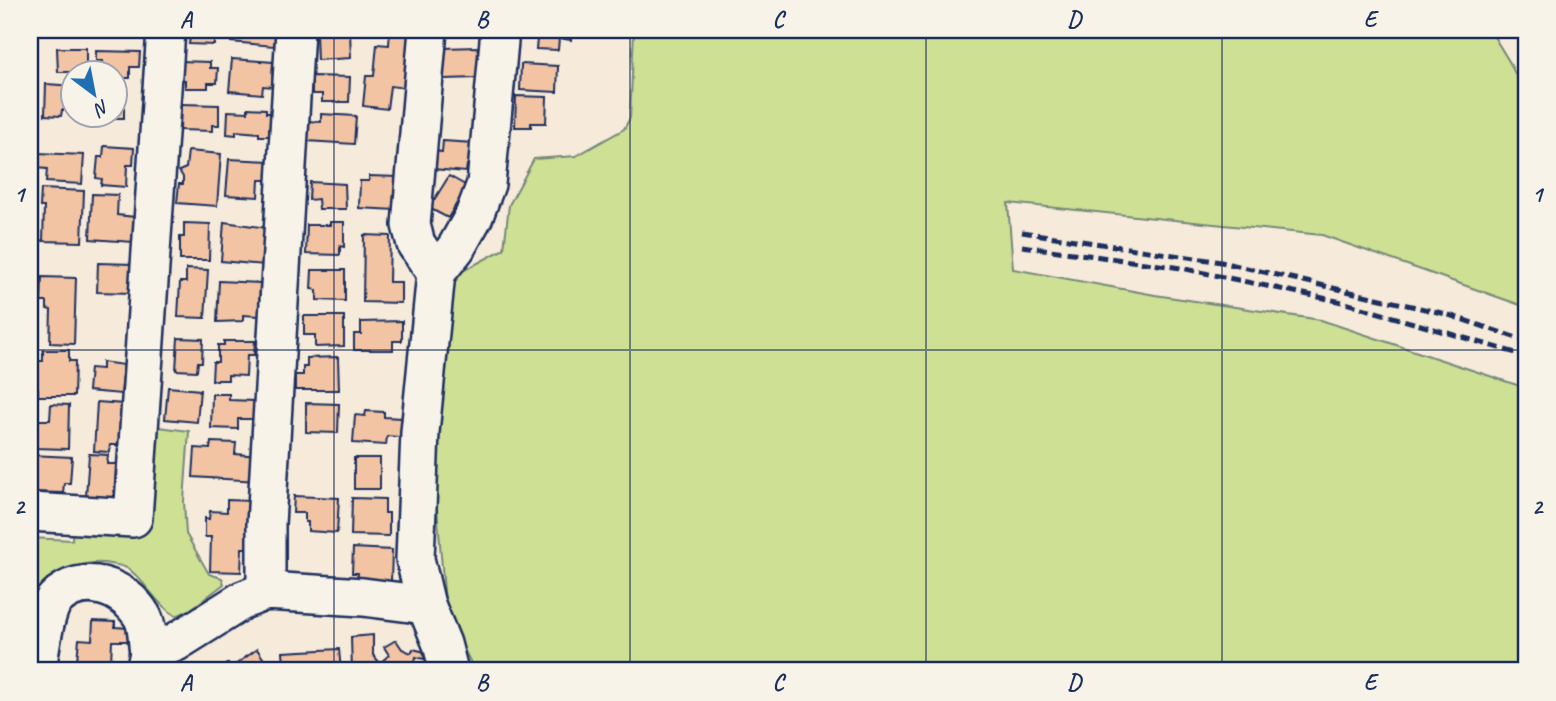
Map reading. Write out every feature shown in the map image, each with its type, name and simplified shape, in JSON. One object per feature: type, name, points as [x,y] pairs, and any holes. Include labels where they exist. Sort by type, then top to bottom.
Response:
[{"type":"street","points":[[30,512],[133,518],[166,30]]},
{"type":"street","points":[[266,591],[266,524],[295,30]]},
{"type":"street","points":[[428,30],[411,225],[416,244],[436,273]]},
{"type":"street","points":[[449,671],[442,644],[426,605],[415,559],[421,419],[436,273],[456,248],[474,216],[486,184],[500,30]]},
{"type":"street","points":[[37,671],[45,626],[54,600],[69,590],[87,584],[104,586],[128,597],[144,619],[147,662]]},
{"type":"street","points":[[147,662],[243,600],[266,591],[363,597],[426,605]]},
{"type":"green space","points":[[634,30],[1490,30],[1526,97],[1526,307],[1322,235],[1008,203],[1013,269],[1155,295],[1321,320],[1526,388],[1526,671],[475,671],[446,614],[434,473],[442,282],[504,249],[509,205],[534,159],[576,156],[624,129],[630,118]]},
{"type":"green space","points":[[144,425],[189,431],[184,501],[186,534],[209,574],[222,578],[224,584],[190,610],[176,616],[163,606],[128,568],[110,564],[85,564],[74,567],[53,580],[30,608],[30,538],[72,540],[73,524],[141,525]]},
{"type":"building","points":[[179,30],[221,30],[221,40],[214,40],[214,45],[189,44],[190,37],[179,37]]},
{"type":"building","points":[[232,30],[276,30],[274,46],[231,42]]},
{"type":"building","points":[[390,30],[411,30],[406,88],[390,86],[387,109],[363,106],[366,76],[374,76],[377,44],[389,45]]},
{"type":"building","points":[[538,30],[572,30],[571,40],[559,38],[558,50],[536,49]]},
{"type":"building","points":[[350,31],[351,58],[317,60],[316,33]]},
{"type":"building","points":[[478,47],[478,78],[444,79],[443,48]]},
{"type":"building","points":[[57,48],[86,48],[86,60],[60,60],[58,72]]},
{"type":"building","points":[[96,51],[140,52],[139,67],[130,67],[130,60],[96,60]]},
{"type":"building","points":[[232,59],[273,62],[272,87],[263,86],[262,94],[229,91]]},
{"type":"building","points":[[179,61],[210,62],[210,68],[218,68],[217,83],[208,83],[208,88],[185,88],[185,80],[178,81]]},
{"type":"building","points":[[521,64],[558,66],[557,92],[520,90]]},
{"type":"building","points":[[312,76],[350,77],[349,102],[322,102],[322,94],[312,94]]},
{"type":"building","points":[[46,84],[60,85],[60,116],[45,115]]},
{"type":"building","points":[[516,96],[547,97],[546,123],[515,127]]},
{"type":"building","points":[[181,104],[219,105],[219,125],[212,125],[212,131],[180,130]]},
{"type":"building","points":[[248,108],[266,109],[266,113],[271,113],[269,136],[236,131],[236,135],[227,134],[228,111],[248,112]]},
{"type":"building","points":[[321,114],[356,116],[354,144],[307,141],[308,121],[321,122]]},
{"type":"building","points":[[443,141],[473,143],[471,165],[467,165],[466,172],[433,169],[435,151],[442,152]]},
{"type":"building","points":[[104,146],[134,148],[133,165],[127,165],[126,187],[101,185],[102,179],[96,178],[98,157],[103,157]]},
{"type":"building","points":[[188,151],[221,154],[217,206],[177,203],[179,184],[183,184],[179,171],[186,168]]},
{"type":"building","points":[[37,153],[84,155],[82,184],[46,182],[47,169],[36,168]]},
{"type":"building","points":[[229,159],[269,161],[268,180],[259,180],[258,197],[226,195]]},
{"type":"building","points":[[369,176],[398,177],[396,210],[359,208],[360,181],[369,181]]},
{"type":"building","points":[[449,176],[467,186],[448,218],[429,208]]},
{"type":"building","points":[[310,182],[345,184],[346,209],[319,209],[318,199],[309,200]]},
{"type":"building","points":[[41,189],[84,191],[82,242],[43,241],[44,207],[40,207]]},
{"type":"building","points":[[92,194],[118,195],[117,215],[135,217],[134,242],[90,239]]},
{"type":"building","points":[[224,222],[268,228],[265,265],[221,261]]},
{"type":"building","points":[[330,222],[344,222],[344,247],[340,246],[340,255],[306,254],[307,225],[330,225]]},
{"type":"building","points":[[184,223],[210,224],[209,260],[180,260],[180,237],[184,237]]},
{"type":"building","points":[[364,235],[390,236],[389,282],[401,282],[401,303],[363,302]]},
{"type":"building","points":[[98,263],[133,264],[132,293],[97,292]]},
{"type":"building","points":[[186,269],[208,270],[205,318],[178,317],[180,282],[186,282]]},
{"type":"building","points":[[312,270],[345,270],[345,301],[317,300],[317,290],[311,289]]},
{"type":"building","points":[[42,277],[76,278],[74,344],[50,343],[51,310],[47,309],[47,302],[41,302]]},
{"type":"building","points":[[219,281],[260,283],[259,316],[243,315],[243,321],[217,322]]},
{"type":"building","points":[[304,316],[344,316],[344,346],[315,347],[315,335],[304,335]]},
{"type":"building","points":[[402,321],[402,341],[393,341],[393,350],[354,350],[354,334],[361,334],[361,322]]},
{"type":"building","points":[[178,338],[203,339],[202,362],[198,362],[197,371],[176,370]]},
{"type":"building","points":[[224,341],[255,341],[254,355],[247,355],[246,376],[228,375],[228,380],[212,380],[213,362],[218,362],[218,345],[224,345]]},
{"type":"building","points":[[43,350],[69,350],[69,361],[75,361],[74,396],[38,396],[38,389],[30,389],[30,361],[43,361]]},
{"type":"building","points":[[338,357],[339,390],[295,390],[295,375],[303,375],[307,358]]},
{"type":"building","points":[[102,362],[124,365],[121,394],[88,391],[90,368],[102,369]]},
{"type":"building","points":[[168,387],[200,390],[197,422],[165,419]]},
{"type":"building","points":[[212,394],[229,394],[229,400],[255,401],[254,419],[238,419],[238,429],[211,428]]},
{"type":"building","points":[[97,402],[124,404],[122,445],[110,445],[109,452],[94,451]]},
{"type":"building","points":[[306,403],[339,404],[338,433],[306,432]]},
{"type":"building","points":[[51,404],[69,405],[68,449],[34,448],[34,440],[30,440],[30,420],[50,420]]},
{"type":"building","points":[[366,411],[384,412],[384,417],[402,418],[400,437],[387,436],[386,445],[353,443],[355,415],[365,416]]},
{"type":"building","points":[[211,442],[236,443],[235,454],[260,456],[258,481],[193,477],[195,448],[210,449]]},
{"type":"building","points":[[89,454],[108,455],[107,464],[116,464],[114,498],[86,496]]},
{"type":"building","points":[[30,455],[72,457],[70,483],[64,483],[63,493],[30,492]]},
{"type":"building","points":[[354,458],[380,458],[380,489],[354,489]]},
{"type":"building","points":[[294,496],[339,498],[337,533],[308,531],[305,513],[293,513]]},
{"type":"building","points":[[352,498],[385,499],[385,513],[389,513],[389,536],[351,535]]},
{"type":"building","points":[[227,500],[254,501],[249,548],[242,548],[241,572],[210,571],[211,537],[205,537],[205,518],[209,519],[210,511],[227,512]]},
{"type":"building","points":[[353,548],[392,550],[391,581],[357,579],[358,573],[352,573]]},
{"type":"building","points":[[93,621],[115,622],[115,627],[129,628],[129,641],[112,641],[111,661],[77,660],[79,639],[92,640]]},
{"type":"building","points":[[373,635],[373,655],[380,663],[389,655],[384,647],[396,640],[402,649],[411,653],[413,649],[425,652],[424,659],[416,657],[413,671],[352,671],[351,637]]},
{"type":"building","points":[[257,649],[269,667],[263,671],[219,670],[228,663],[231,668]]},
{"type":"building","points":[[339,649],[341,671],[289,671],[288,664],[284,664],[283,652]]},
{"type":"railway","points":[[1022,232],[1221,262],[1446,314],[1526,341]]},
{"type":"railway","points":[[1022,246],[1181,268],[1342,302],[1526,356]]}]
